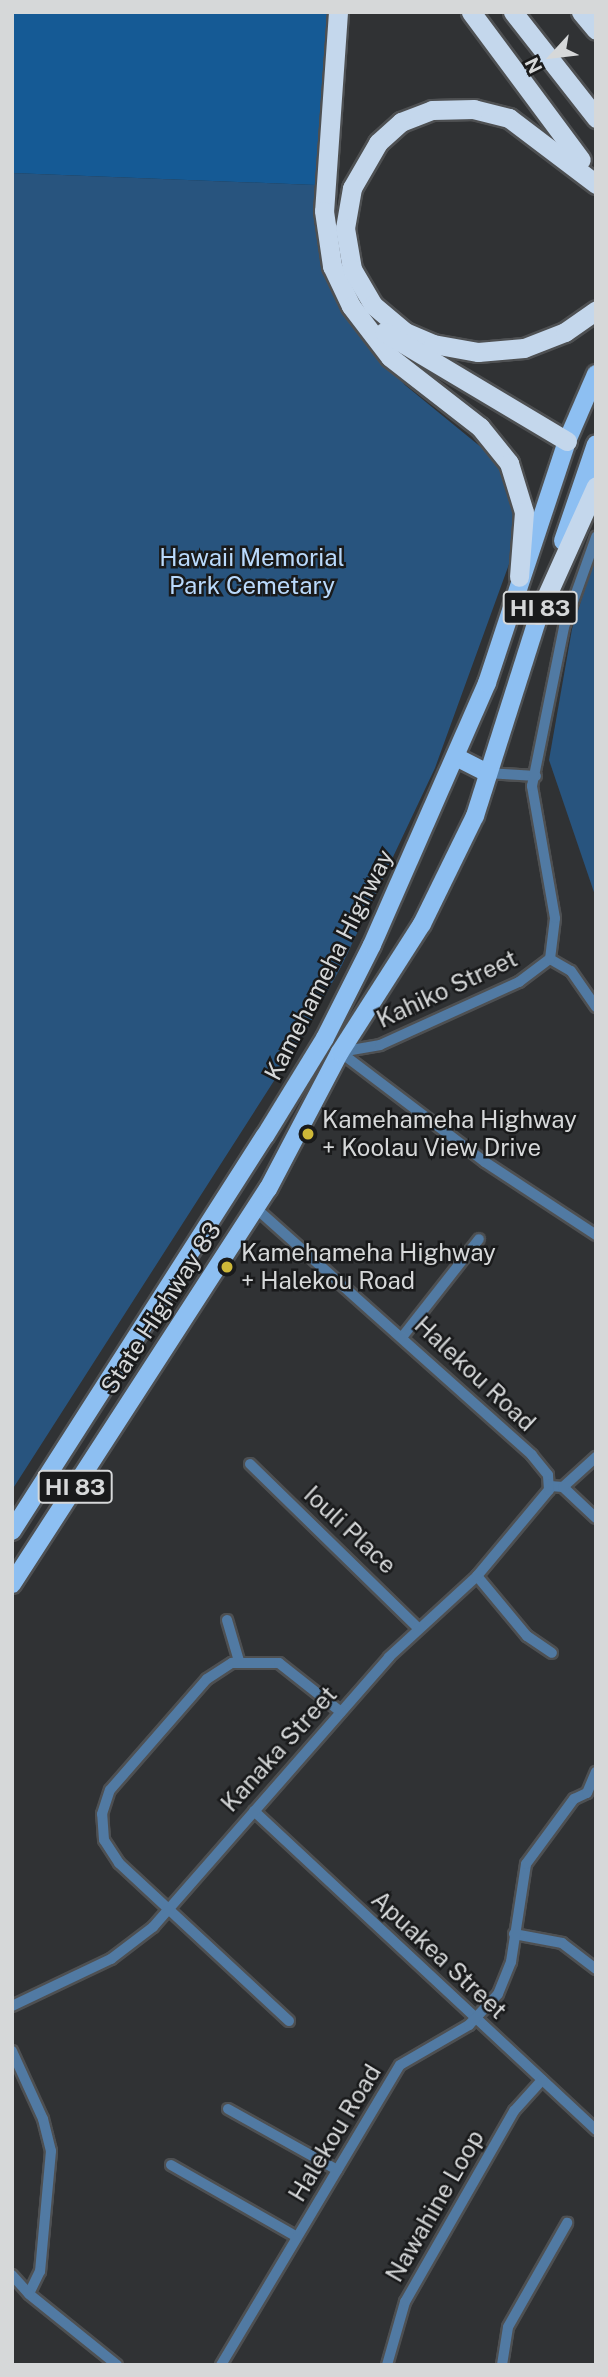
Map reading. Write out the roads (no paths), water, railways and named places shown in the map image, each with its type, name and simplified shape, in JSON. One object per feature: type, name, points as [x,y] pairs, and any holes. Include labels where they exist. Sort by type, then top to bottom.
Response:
[{"type":"highway","points":[[338,12],[325,239],[343,293],[390,357],[480,427],[503,453],[524,512],[519,577]]},
{"type":"highway","points":[[471,12],[596,178]]},
{"type":"highway","points":[[513,12],[596,118]]},
{"type":"highway","points":[[581,12],[596,30]]},
{"type":"highway","points":[[596,184],[509,118],[474,110],[432,110],[401,122],[378,143],[352,188],[345,228],[352,269],[373,305],[405,332],[433,344],[478,352],[524,348],[565,332],[596,310]]},
{"type":"highway","points":[[370,328],[380,329],[567,441]]},
{"type":"highway","points":[[538,615],[596,486]]},
{"type":"main road","name":"Kamehameha Highway","points":[[12,1531],[325,1038],[458,758],[567,441],[596,374]]},
{"type":"main road","points":[[567,441],[596,444]]},
{"type":"main road","name":"Kamehameha Highway","points":[[340,1052],[452,868],[487,773],[596,444]]},
{"type":"main road","points":[[458,758],[487,773]]},
{"type":"main road","points":[[325,1038],[340,1052]]},
{"type":"main road","name":"State Highway 83","points":[[12,1584],[255,1207],[322,1095],[340,1052]]},
{"type":"main road","points":[[230,1189],[255,1207]]},
{"type":"main road","points":[[112,1374],[137,1391]]},
{"type":"street","name":"Kahiko Street","points":[[340,1052],[380,1045],[519,982],[550,959],[555,918],[534,807],[536,776],[564,626],[596,537]]},
{"type":"street","points":[[487,773],[536,776]]},
{"type":"street","points":[[550,959],[571,971],[596,1007]]},
{"type":"street","points":[[340,1052],[462,1146],[596,1235]]},
{"type":"street","name":"Halekou Road","points":[[255,1207],[403,1336],[532,1455],[550,1486]]},
{"type":"street","points":[[403,1336],[479,1239]]},
{"type":"street","points":[[563,1487],[596,1457]]},
{"type":"street","name":"Iouli Place","points":[[250,1464],[418,1629]]},
{"type":"street","points":[[550,1486],[563,1487],[596,1518]]},
{"type":"street","name":"Kanaka Street","points":[[12,2006],[122,1952],[168,1909],[341,1712],[418,1629],[477,1576],[545,1498],[550,1486]]},
{"type":"street","points":[[477,1576],[527,1636],[552,1653]]},
{"type":"street","points":[[227,1620],[239,1661]]},
{"type":"street","points":[[289,2021],[113,1856],[102,1831],[103,1805],[110,1790],[207,1679],[239,1661],[262,1659],[287,1667],[341,1712]]},
{"type":"street","name":"Halekou Road","points":[[221,2365],[400,2065],[477,2019],[504,1984],[530,1856],[574,1800],[592,1794],[596,1772]]},
{"type":"street","name":"Apuakea Street","points":[[254,1811],[596,2130]]},
{"type":"street","points":[[514,1934],[562,1943],[596,1969]]},
{"type":"street","points":[[12,2051],[51,2151],[40,2271],[29,2294]]},
{"type":"street","name":"Nawahine Loop","points":[[387,2365],[405,2302],[514,2110],[542,2080]]},
{"type":"street","points":[[228,2109],[337,2170]]},
{"type":"street","points":[[171,2165],[297,2237]]},
{"type":"street","points":[[502,2365],[508,2327],[567,2223]]},
{"type":"street","points":[[12,2275],[29,2294],[117,2365]]},
{"type":"place","name":"Kamehameha Highway + Koolau View Drive","points":[[308,1134]]},
{"type":"place","name":"Kamehameha Highway + Halekou Road","points":[[227,1267]]},
{"type":"park label","name":"Hawaii Memorial Park Cemetary","points":[[252,572]]}]
